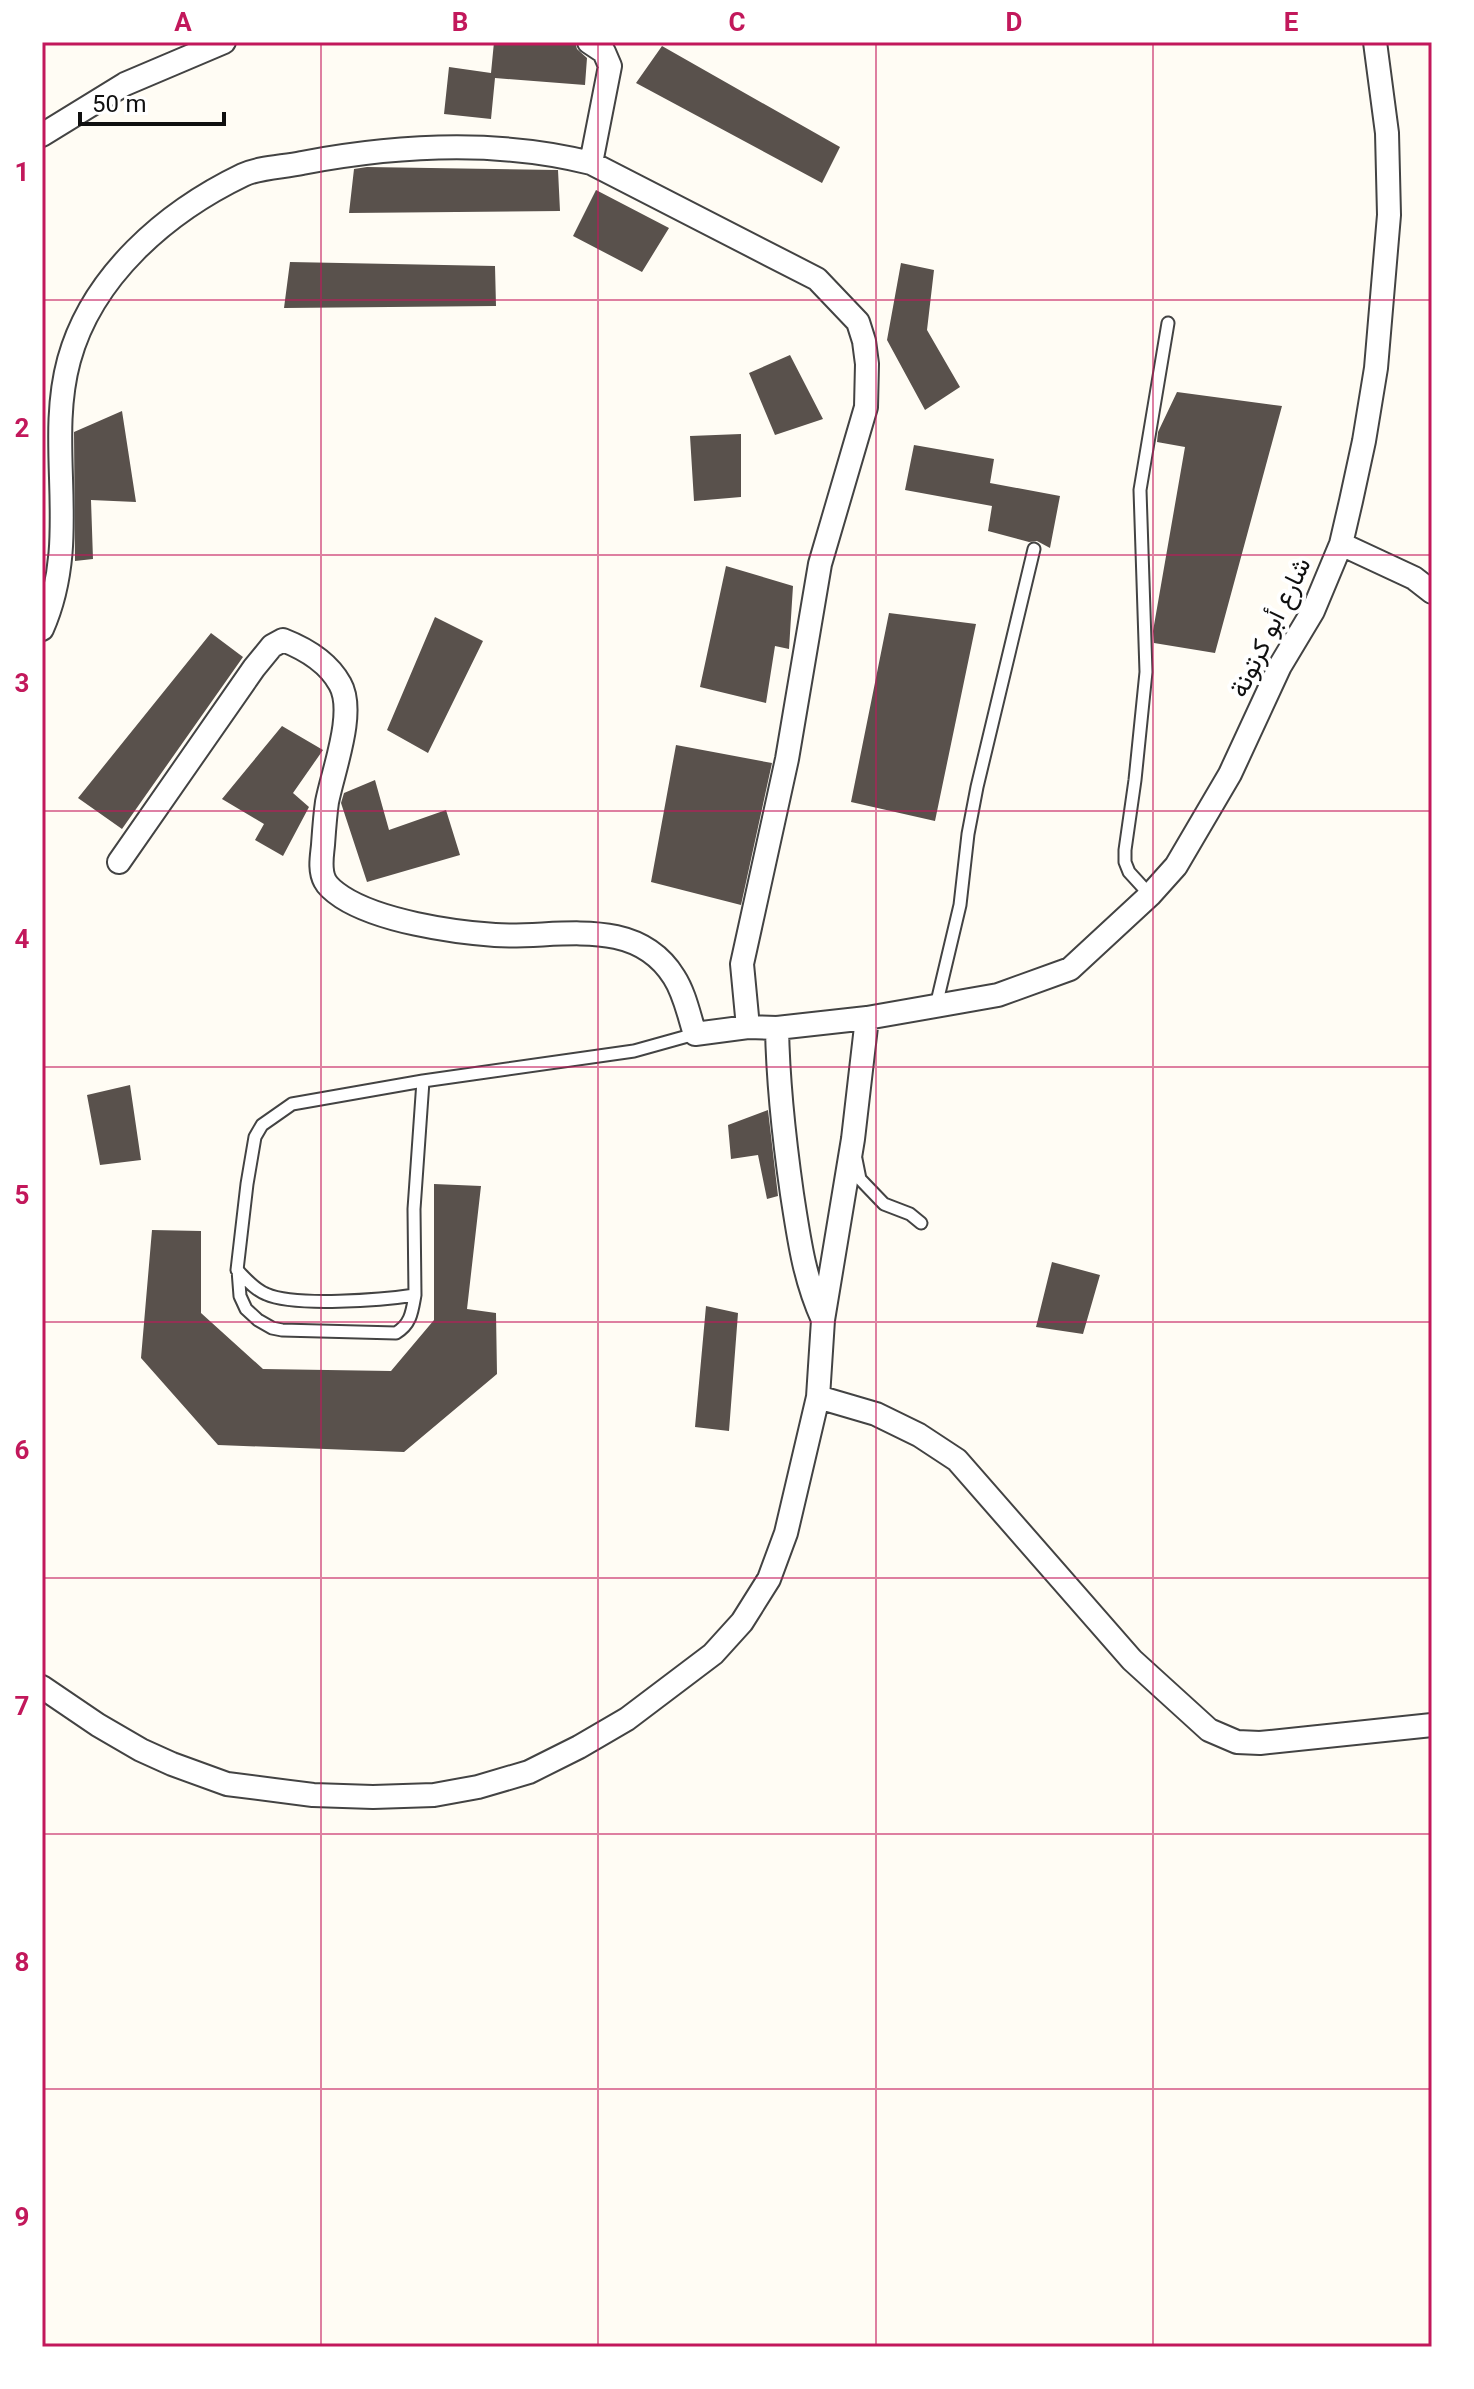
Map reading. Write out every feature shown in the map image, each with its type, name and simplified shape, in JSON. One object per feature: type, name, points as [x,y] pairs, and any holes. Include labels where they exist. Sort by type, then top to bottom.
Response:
[{"type":"street","points":[[42,135],[125,84],[224,42]]},
{"type":"street","points":[[589,42],[604,52],[610,66],[591,163]]},
{"type":"street","name":"شارع أبو كرتونة","points":[[695,1034],[867,1018],[998,995],[1070,969],[1150,895],[1176,866],[1230,774],[1280,666],[1313,611],[1341,544],[1364,441],[1376,368],[1389,215],[1387,133],[1375,42]]},
{"type":"street","points":[[42,629],[49,613],[60,562],[63,518],[61,397],[69,358],[83,322],[108,281],[130,253],[185,210],[245,174],[351,154],[473,146],[555,154],[591,163],[817,279],[858,322],[867,364],[866,407],[820,564],[787,759],[742,964],[748,1027]]},
{"type":"street","points":[[1341,544],[1414,578],[1432,592]]},
{"type":"street","points":[[119,862],[254,668],[272,646],[283,640],[312,654],[328,667],[341,685],[346,704],[337,765],[327,802],[321,864],[323,879],[334,892],[359,907],[415,923],[493,935],[606,933],[628,939],[644,948],[674,977],[695,1034]]},
{"type":"street","points":[[42,1687],[141,1750],[227,1784],[313,1795],[434,1795],[478,1787],[529,1772],[579,1747],[627,1719],[713,1654],[742,1622],[769,1579],[786,1533],[818,1397],[823,1320],[853,1139],[867,1018]]},
{"type":"street","points":[[777,1028],[780,1111],[799,1243],[808,1288],[823,1320]]},
{"type":"street","points":[[818,1397],[876,1414],[919,1435],[957,1460],[1132,1660],[1209,1730],[1237,1742],[1260,1743],[1432,1725]]},
{"type":"lane","points":[[1150,895],[1129,872],[1125,850],[1146,672],[1140,490],[1168,323]]},
{"type":"lane","points":[[936,1006],[960,905],[977,787],[1034,549]]},
{"type":"lane","points":[[423,1081],[414,1209],[415,1295],[411,1319],[396,1333],[282,1330],[258,1320],[246,1309],[240,1296],[237,1270],[247,1184],[255,1137],[262,1125],[292,1104],[423,1081],[634,1051],[695,1034]]},
{"type":"lane","points":[[853,1139],[860,1179],[884,1204],[910,1214],[921,1223]]},
{"type":"lane","points":[[237,1270],[251,1284],[279,1298],[373,1301],[415,1295]]},
{"type":"building","points":[[494,42],[575,42],[577,49],[587,58],[585,85],[495,78],[491,119],[444,114],[449,67],[491,73]]},
{"type":"building","points":[[662,46],[840,147],[822,183],[636,83]]},
{"type":"building","points":[[354,169],[558,170],[560,211],[349,213]]},
{"type":"building","points":[[596,190],[669,228],[642,272],[573,236]]},
{"type":"building","points":[[290,262],[495,266],[496,306],[284,308]]},
{"type":"building","points":[[901,263],[934,270],[927,330],[960,387],[925,410],[887,340]]},
{"type":"building","points":[[790,355],[823,419],[775,435],[749,373]]},
{"type":"building","points":[[1177,392],[1282,406],[1215,653],[1154,643],[1153,631],[1185,447],[1157,442],[1158,432]]},
{"type":"building","points":[[122,411],[136,502],[91,500],[93,559],[75,561],[74,432]]},
{"type":"building","points":[[741,434],[741,497],[694,501],[690,436]]},
{"type":"building","points":[[914,445],[994,459],[990,483],[1060,496],[1050,548],[1037,541],[1029,542],[988,531],[992,506],[905,490]]},
{"type":"building","points":[[726,566],[793,586],[789,649],[775,646],[766,703],[700,687]]},
{"type":"building","points":[[889,613],[976,624],[935,821],[851,802]]},
{"type":"building","points":[[435,617],[483,641],[428,753],[387,730]]},
{"type":"building","points":[[211,633],[243,657],[122,829],[78,798]]},
{"type":"building","points":[[282,726],[323,750],[293,793],[309,807],[283,856],[255,840],[264,824],[222,799]]},
{"type":"building","points":[[676,745],[772,763],[741,905],[651,882]]},
{"type":"building","points":[[375,780],[389,830],[446,810],[460,855],[367,882],[341,803],[344,793]]},
{"type":"building","points":[[130,1085],[141,1160],[100,1165],[87,1095]]},
{"type":"building","points":[[768,1110],[778,1196],[767,1199],[758,1155],[731,1159],[728,1125]]},
{"type":"building","points":[[434,1184],[481,1186],[467,1309],[496,1313],[497,1374],[404,1452],[218,1445],[141,1358],[152,1230],[201,1231],[201,1313],[263,1369],[391,1371],[434,1320]]},
{"type":"building","points":[[1052,1262],[1100,1275],[1083,1334],[1036,1327]]},
{"type":"building","points":[[706,1306],[738,1313],[729,1431],[695,1427]]}]
